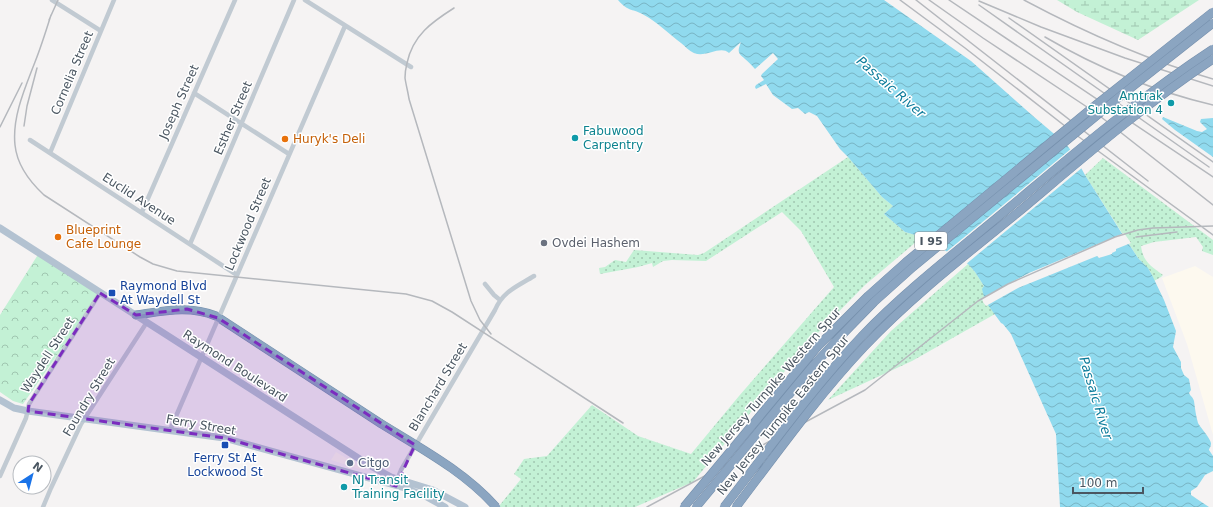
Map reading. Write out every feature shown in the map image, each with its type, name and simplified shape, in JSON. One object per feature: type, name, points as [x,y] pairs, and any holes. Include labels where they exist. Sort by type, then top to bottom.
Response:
[{"type":"highway","name":"New Jersey Turnpike Western Spur","points":[[684,507],[818,346],[868,296],[918,252],[1101,100],[1213,12]]},
{"type":"highway","name":"New Jersey Turnpike Western Spur","points":[[696,507],[816,362],[878,298],[918,263],[1107,107],[1213,23]]},
{"type":"highway","name":"New Jersey Turnpike Eastern Spur","points":[[724,507],[826,377],[847,352],[877,321],[926,277],[1116,119],[1167,80],[1213,49]]},
{"type":"highway","name":"New Jersey Turnpike Eastern Spur","points":[[736,507],[837,378],[864,347],[895,316],[931,284],[1128,121],[1213,59]]},
{"type":"highway","points":[[136,315],[174,309],[187,309],[200,311],[218,318],[456,472],[474,486],[496,507]]},
{"type":"main road","name":"Raymond Boulevard","points":[[0,228],[369,465],[397,482],[445,507]]},
{"type":"main road","name":"Ferry Street","points":[[0,400],[14,408],[28,411],[224,438],[397,482]]},
{"type":"main road","name":"Raymond Boulevard","points":[[397,482],[433,490],[465,507]]},
{"type":"street","points":[[52,0],[101,31]]},
{"type":"street","name":"Cornelia Street","points":[[50,153],[114,0]]},
{"type":"street","name":"Joseph Street","points":[[142,212],[235,0]]},
{"type":"street","name":"Esther Street","points":[[190,244],[294,0]]},
{"type":"street","points":[[305,0],[411,67]]},
{"type":"street","name":"Lockwood Street","points":[[170,430],[345,26]]},
{"type":"street","points":[[194,93],[289,154]]},
{"type":"street","name":"Euclid Avenue","points":[[30,140],[237,275]]},
{"type":"street","name":"Blanchard Street","points":[[397,482],[401,470],[500,300],[534,276]]},
{"type":"street","points":[[485,284],[500,300]]},
{"type":"street","name":"Waydell Street","points":[[0,476],[26,418],[29,404],[100,293]]},
{"type":"street","name":"Foundry Street","points":[[43,507],[53,482],[85,418],[147,322]]},
{"type":"highlighted area","points":[[100,293],[136,315],[187,309],[218,318],[415,445],[396,486],[224,438],[28,411],[29,404]]},
{"type":"shaded area","points":[[1195,266],[1213,277],[1213,435],[1187,344],[1162,278]]},
{"type":"shaded area","points":[[336,452],[363,468],[362,470],[331,460]]},
{"type":"green space","points":[[1057,0],[1199,0],[1138,40],[1077,12]]},
{"type":"green space","points":[[848,157],[882,197],[893,206],[884,214],[905,232],[922,237],[865,285],[809,342],[693,482],[635,507],[499,507],[521,479],[514,474],[524,459],[547,456],[592,405],[638,436],[691,454],[739,396],[834,287],[801,231],[782,212],[706,261],[663,261],[653,267],[652,263],[600,274],[599,268],[605,267],[615,260],[626,262],[634,250],[698,255],[704,253]]},
{"type":"green space","points":[[1103,158],[1213,240],[1213,255],[1202,251],[1203,247],[1196,237],[1154,242],[1141,246],[1146,260],[1163,275],[1154,281],[1150,271],[1138,258],[1085,175]]},
{"type":"green space","points":[[39,253],[100,294],[23,404],[13,401],[0,392],[0,315]]},
{"type":"green space","points":[[968,264],[984,286],[985,301],[995,314],[912,361],[828,400],[891,331]]},
{"type":"water","name":"Passaic River","points":[[618,0],[884,0],[971,61],[1066,144],[1138,258],[1148,268],[1152,275],[1176,331],[1173,347],[1181,362],[1181,368],[1184,375],[1189,379],[1191,390],[1189,393],[1194,401],[1198,423],[1211,442],[1209,450],[1213,456],[1213,471],[1205,475],[1197,487],[1191,491],[1191,495],[1209,507],[1060,507],[1056,434],[1011,334],[985,301],[982,289],[984,286],[975,272],[968,264],[922,237],[905,232],[884,214],[893,206],[882,197],[840,149],[817,116],[809,112],[805,114],[798,108],[792,109],[773,95],[766,84],[756,89],[756,85],[764,80],[761,76],[762,74],[778,59],[773,53],[755,69],[740,54],[739,48],[741,42],[729,53],[721,50],[703,54],[694,53],[654,21],[640,13],[628,9]]},
{"type":"water","points":[[1163,117],[1202,132],[1207,129],[1200,122],[1201,119],[1213,118],[1213,157],[1175,130],[1162,119]]},
{"type":"pier","points":[[1072,148],[1083,167],[965,265],[945,253]]},
{"type":"pier","points":[[1124,233],[1131,243],[1116,249],[1116,251],[1112,254],[1099,258],[1097,256],[1018,288],[986,306],[983,302],[982,298],[1029,273]]},
{"type":"railway","points":[[49,20],[58,0]]},
{"type":"railway","points":[[900,0],[965,48],[1079,137],[1213,235]]},
{"type":"railway","points":[[916,0],[1148,181]]},
{"type":"railway","points":[[929,0],[983,38],[1096,113],[1213,205]]},
{"type":"railway","points":[[949,0],[1213,177]]},
{"type":"railway","points":[[1024,0],[1116,44],[1164,63],[1213,79]]},
{"type":"railway","points":[[979,1],[1041,27],[1125,58],[1213,86]]},
{"type":"railway","points":[[979,5],[1209,167]]},
{"type":"railway","points":[[454,8],[431,24],[419,37],[410,53],[406,66],[405,78],[409,99],[471,301],[480,320],[491,334]]},
{"type":"railway","points":[[51,15],[20,103],[15,124],[15,145],[18,159],[29,179],[44,195],[140,257],[153,264],[177,271],[406,294],[432,301],[452,312],[623,423]]},
{"type":"railway","points":[[1009,18],[1213,162]]},
{"type":"railway","points":[[1045,37],[1085,59],[1147,86],[1213,105]]},
{"type":"railway","points":[[24,126],[27,106],[37,68]]},
{"type":"railway","points":[[0,127],[22,83]]},
{"type":"railway","points":[[647,507],[865,390],[978,301],[1008,284],[1115,237],[1138,230],[1213,226]]},
{"type":"railway","points":[[1136,237],[1177,232]]},
{"type":"place","name":"Amtrak Substation 4","points":[[1171,103]]},
{"type":"place","name":"Fabuwood Carpentry","points":[[575,138]]},
{"type":"place","name":"Huryk's Deli","points":[[285,139]]},
{"type":"place","name":"Blueprint Cafe Lounge","points":[[58,237]]},
{"type":"place","name":"Ovdei Hashem","points":[[544,243]]},
{"type":"place","name":"Raymond Blvd At Waydell St","points":[[112,293]]},
{"type":"place","name":"Ferry St At Lockwood St","points":[[225,445]]},
{"type":"place","name":"Citgo","points":[[350,463]]},
{"type":"place","name":"NJ Transit Training Facility","points":[[344,487]]}]
